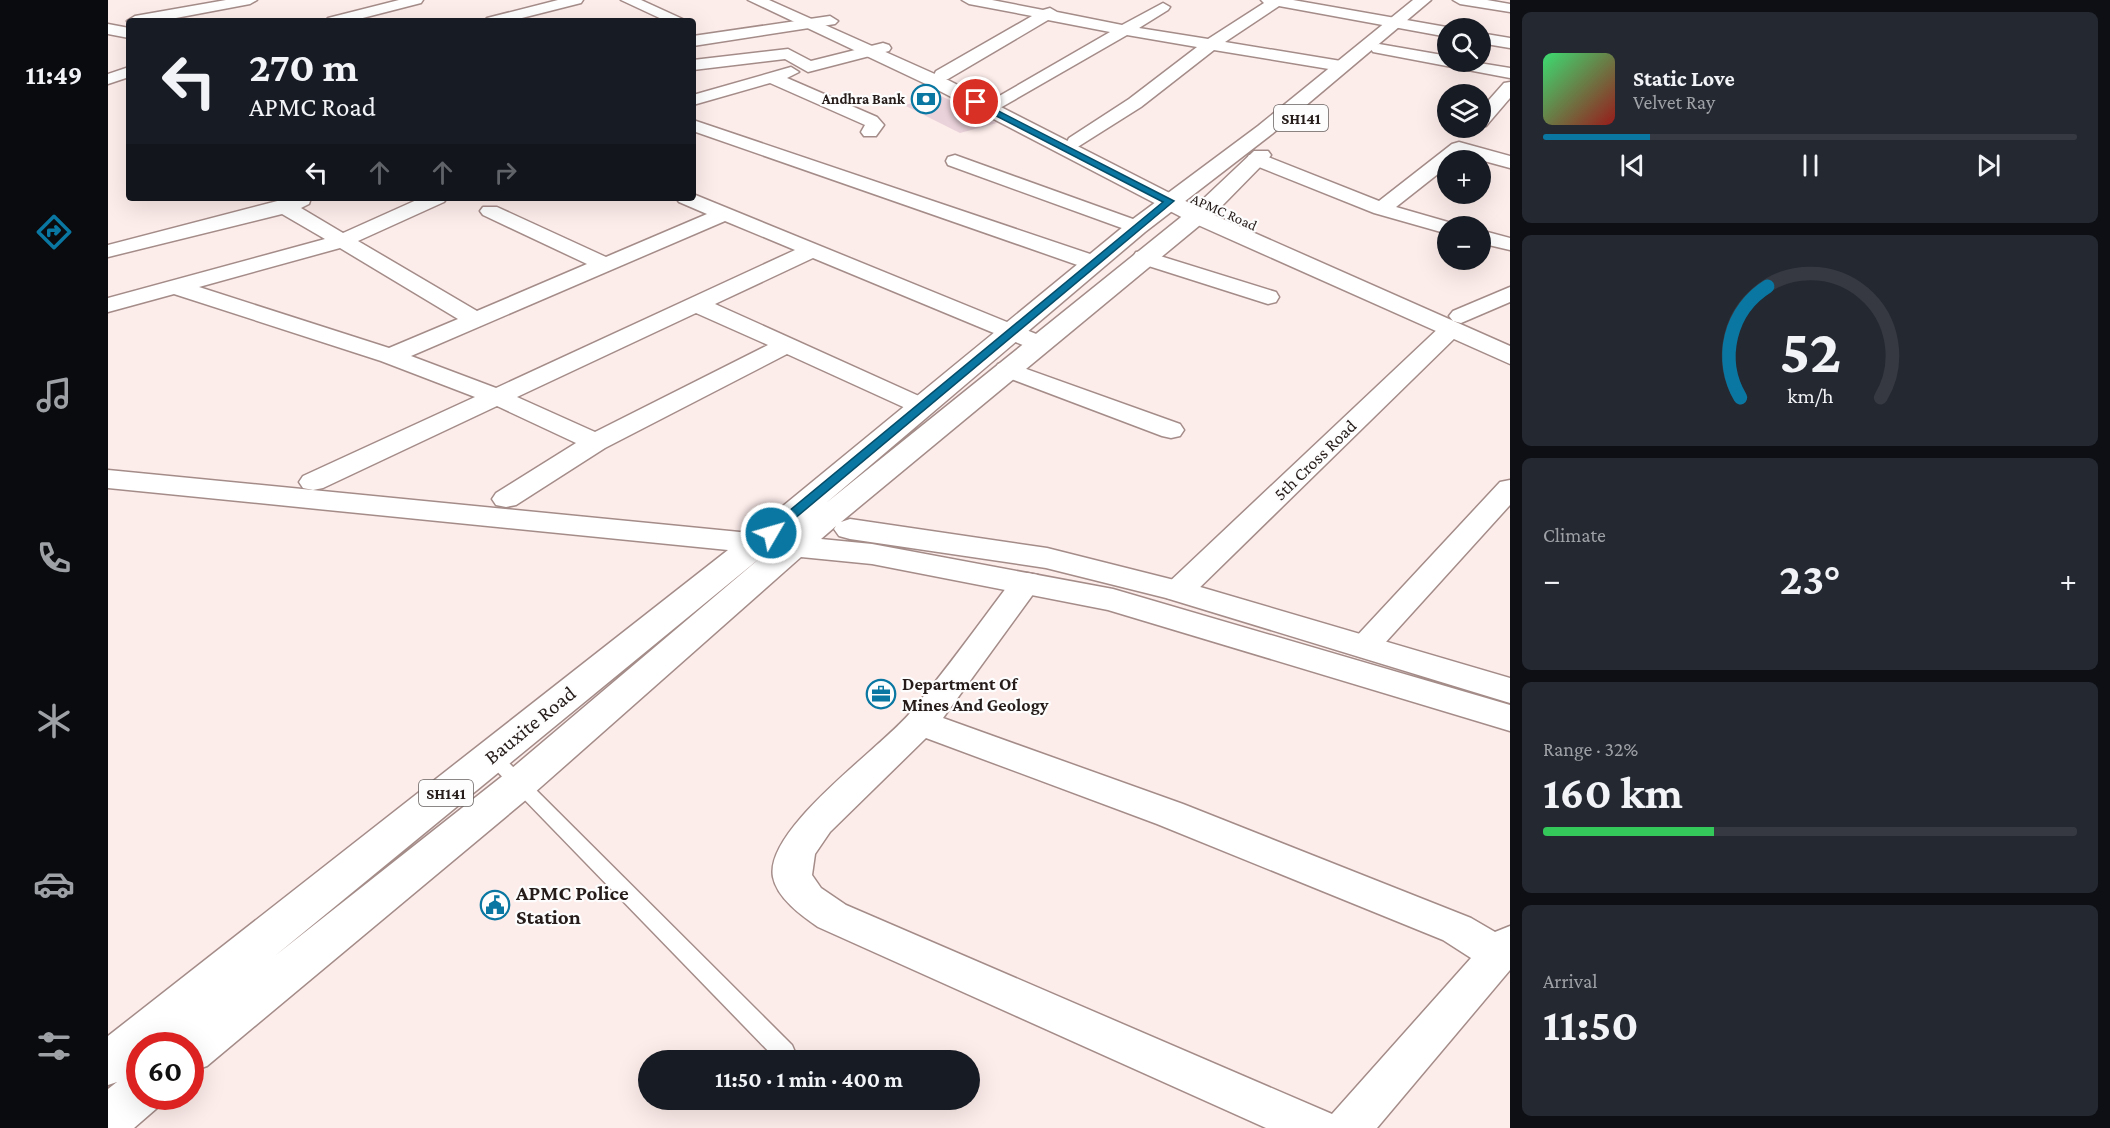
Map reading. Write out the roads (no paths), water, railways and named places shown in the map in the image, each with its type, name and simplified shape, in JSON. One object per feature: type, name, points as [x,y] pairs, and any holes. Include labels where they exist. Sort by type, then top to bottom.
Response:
[{"type":"main road","name":"APMC Road","points":[[756,0],[822,23]]},
{"type":"main road","name":"APMC Road","points":[[779,0],[939,83],[1176,197]]},
{"type":"main road","name":"SH141","points":[[788,534],[921,406],[1025,338],[1094,263],[1149,241],[1203,211],[1256,159],[1380,49],[1423,0]]},
{"type":"main road","name":"SH141","points":[[1149,241],[1176,197],[1265,130],[1341,66],[1439,0]]},
{"type":"main road","name":"APMC Road","points":[[876,50],[942,75],[1000,103],[1203,211],[1456,323]]},
{"type":"main road","points":[[204,1040],[519,784],[788,534],[1007,369],[1025,338],[1149,241]]},
{"type":"main road","points":[[1456,323],[1510,339]]},
{"type":"main road","points":[[1456,323],[1510,356]]},
{"type":"main road","points":[[108,459],[313,482],[506,499],[788,534],[872,554],[1113,600],[1510,718]]},
{"type":"main road","points":[[108,479],[290,500],[788,534],[1047,558],[1178,591],[1510,691]]},
{"type":"main road","name":"Bauxite Road","points":[[154,1032],[492,756],[788,534]]},
{"type":"main road","points":[[108,1119],[126,1104]]},
{"type":"street","points":[[150,18],[250,0]]},
{"type":"street","points":[[350,0],[360,15]]},
{"type":"street","points":[[346,18],[416,0]]},
{"type":"street","points":[[504,18],[576,0]]},
{"type":"street","points":[[628,0],[673,18]]},
{"type":"street","points":[[969,0],[1043,16],[1341,66]]},
{"type":"street","points":[[942,75],[1071,0]]},
{"type":"street","points":[[1076,142],[1135,103],[1211,44],[1274,0],[1437,30]]},
{"type":"street","points":[[1460,0],[1510,8]]},
{"type":"street","points":[[398,4],[410,15]]},
{"type":"street","points":[[1000,103],[1163,7]]},
{"type":"street","points":[[546,8],[562,18]]},
{"type":"street","points":[[175,13],[189,18]]},
{"type":"street","points":[[108,28],[126,23]]},
{"type":"street","points":[[696,41],[822,23]]},
{"type":"street","points":[[696,27],[725,37]]},
{"type":"street","points":[[108,28],[126,32]]},
{"type":"street","points":[[758,33],[808,67]]},
{"type":"street","points":[[1491,40],[1510,43]]},
{"type":"street","points":[[1380,49],[1437,59]]},
{"type":"street","points":[[696,99],[876,50]]},
{"type":"street","points":[[696,65],[788,54]]},
{"type":"street","points":[[1491,69],[1510,72]]},
{"type":"street","points":[[108,79],[126,73]]},
{"type":"street","points":[[772,78],[871,121],[875,125],[870,132]]},
{"type":"street","points":[[1491,109],[1510,87]]},
{"type":"street","points":[[696,125],[1094,263]]},
{"type":"street","points":[[1381,209],[1459,148],[1468,138]]},
{"type":"street","points":[[1459,148],[1510,162]]},
{"type":"street","points":[[1256,159],[1381,209],[1437,225]]},
{"type":"street","points":[[955,161],[1149,241],[1268,297]]},
{"type":"street","points":[[108,251],[285,207],[300,201]]},
{"type":"street","points":[[108,305],[342,241],[430,201]]},
{"type":"street","points":[[693,201],[1025,338]]},
{"type":"street","points":[[285,207],[475,319]]},
{"type":"street","points":[[490,212],[606,265]]},
{"type":"street","points":[[390,356],[725,214]]},
{"type":"street","points":[[1491,239],[1510,244]]},
{"type":"street","points":[[313,482],[813,250]]},
{"type":"street","points":[[176,287],[390,356],[495,396],[596,442]]},
{"type":"street","name":"5th Cross Road","points":[[1178,591],[1456,323],[1510,294]]},
{"type":"street","points":[[696,304],[921,406]]},
{"type":"street","points":[[506,499],[596,442],[787,345]]},
{"type":"street","points":[[1007,369],[1171,430]]},
{"type":"street","points":[[1364,647],[1510,488]]},
{"type":"street","points":[[1027,582],[921,723],[817,822],[797,851],[792,877],[807,899],[843,921],[1315,1128]]},
{"type":"street","points":[[921,723],[1170,814],[1505,949],[1348,1128]]},
{"type":"lane","points":[[492,756],[782,1050]]},
{"type":"place","name":"Andhra Bank","points":[[926,99]]},
{"type":"place","name":"Department Of Mines And Geology","points":[[881,694]]},
{"type":"place","name":"APMC Police Station","points":[[495,905]]}]
